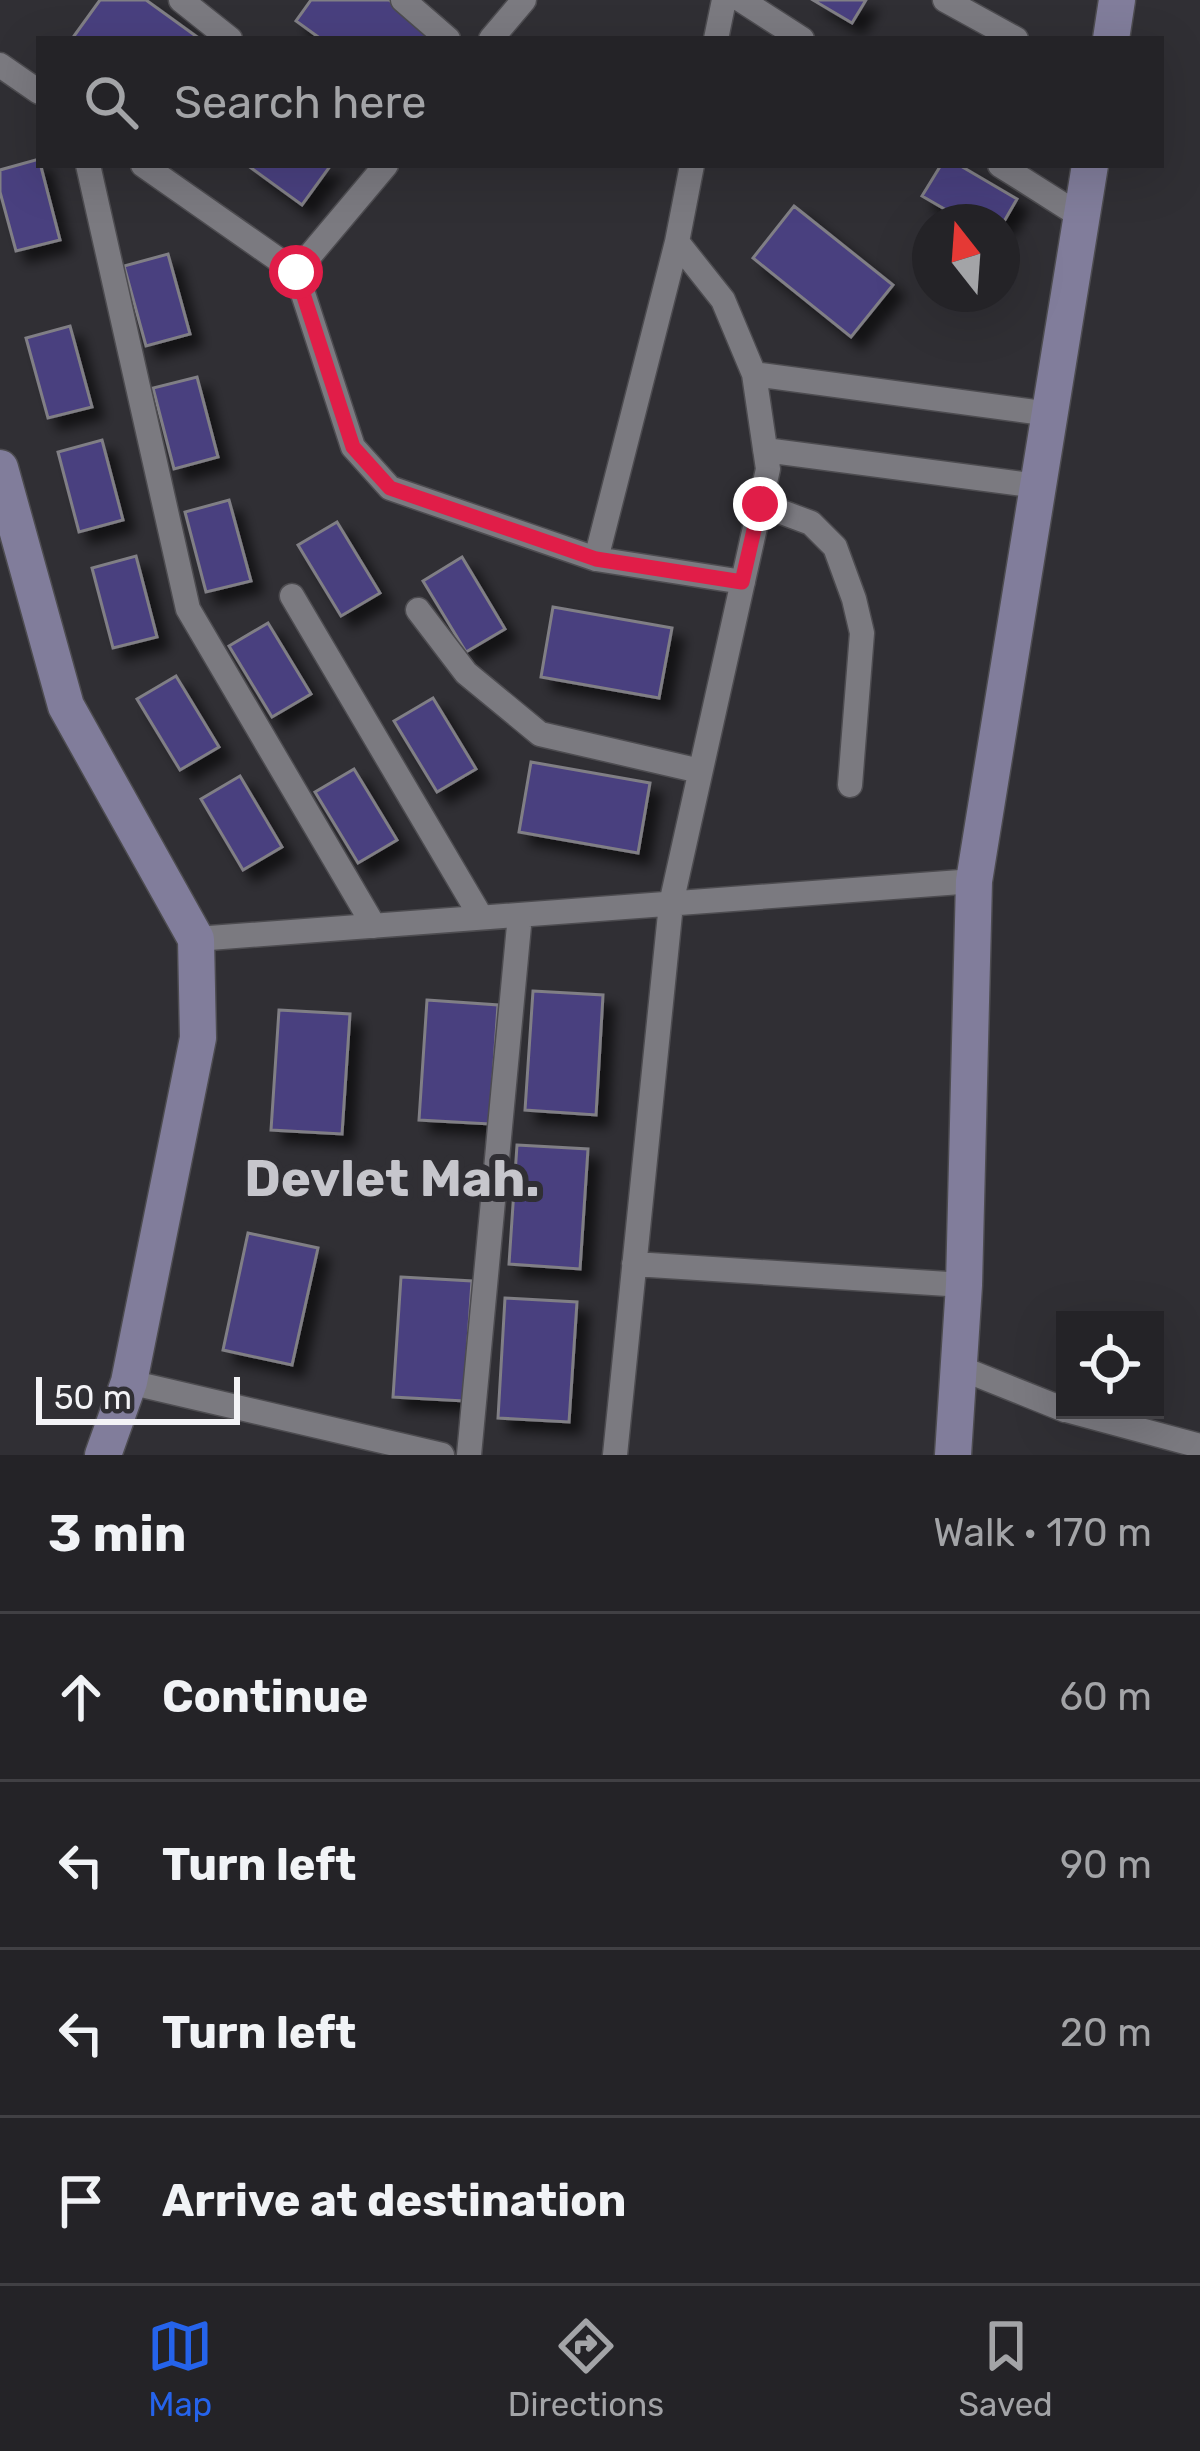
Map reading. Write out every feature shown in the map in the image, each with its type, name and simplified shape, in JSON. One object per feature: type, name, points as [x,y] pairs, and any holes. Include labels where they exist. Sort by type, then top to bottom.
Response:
[{"type":"street","points":[[181,0],[226,36]]},
{"type":"street","points":[[403,0],[445,36]]},
{"type":"street","points":[[494,36],[524,0]]},
{"type":"street","points":[[717,36],[724,0]]},
{"type":"street","points":[[741,0],[797,36]]},
{"type":"street","points":[[945,0],[1011,36]]},
{"type":"street","points":[[1111,36],[1117,0]]},
{"type":"street","points":[[0,65],[36,90]]},
{"type":"street","points":[[89,168],[188,609],[374,926]]},
{"type":"street","points":[[147,168],[296,272],[353,447],[390,488],[596,559],[742,582]]},
{"type":"street","points":[[296,272],[383,168]]},
{"type":"street","points":[[596,559],[691,168]]},
{"type":"street","points":[[1005,168],[1082,217]]},
{"type":"street","points":[[953,1455],[964,1285],[974,881],[1090,168]]},
{"type":"street","points":[[615,1455],[671,904],[768,469],[754,374],[723,300],[677,242]]},
{"type":"street","points":[[754,374],[1050,414]]},
{"type":"street","points":[[765,450],[1038,486]]},
{"type":"street","points":[[0,468],[65,706],[196,939],[198,1038],[129,1382],[103,1455]]},
{"type":"street","points":[[760,504],[811,523],[835,547],[854,599],[862,633],[850,785]]},
{"type":"street","points":[[292,596],[482,917]]},
{"type":"street","points":[[418,610],[466,673],[540,734],[700,771]]},
{"type":"street","points":[[196,939],[974,881]]},
{"type":"street","points":[[469,1455],[520,915]]},
{"type":"street","points":[[634,1264],[964,1285]]},
{"type":"street","points":[[958,1367],[1056,1406]]},
{"type":"street","points":[[129,1382],[442,1455]]},
{"type":"street","points":[[1100,1419],[1200,1446]]},
{"type":"building","points":[[100,0],[146,0],[196,36],[74,36]]},
{"type":"building","points":[[311,0],[389,0],[435,33],[317,36],[296,21]]},
{"type":"building","points":[[813,0],[866,0],[852,23]]},
{"type":"building","points":[[36,160],[60,240],[16,251],[0,192],[0,170]]},
{"type":"building","points":[[251,168],[329,168],[302,205]]},
{"type":"building","points":[[939,168],[964,168],[1017,199],[1014,204],[936,204],[922,196]]},
{"type":"building","points":[[794,206],[893,285],[851,337],[753,258]]},
{"type":"building","points":[[168,254],[190,334],[146,346],[124,266]]},
{"type":"building","points":[[70,326],[92,407],[48,418],[26,338]]},
{"type":"building","points":[[197,377],[218,457],[174,469],[153,388]]},
{"type":"building","points":[[102,440],[123,520],[79,532],[58,452]]},
{"type":"building","points":[[229,500],[251,581],[206,592],[185,512]]},
{"type":"building","points":[[337,522],[380,593],[341,616],[298,545]]},
{"type":"building","points":[[136,556],[157,637],[113,648],[92,568]]},
{"type":"building","points":[[462,557],[505,629],[466,652],[423,581]]},
{"type":"building","points":[[553,607],[672,628],[659,698],[541,677]]},
{"type":"building","points":[[268,623],[311,694],[272,717],[229,646]]},
{"type":"building","points":[[176,676],[219,747],[180,770],[137,699]]},
{"type":"building","points":[[433,698],[476,769],[437,792],[394,721]]},
{"type":"building","points":[[531,762],[650,783],[638,853],[519,832]]},
{"type":"building","points":[[354,769],[397,840],[358,863],[315,792]]},
{"type":"building","points":[[240,776],[282,847],[243,870],[201,799]]},
{"type":"building","points":[[533,991],[603,995],[596,1115],[525,1110]]},
{"type":"building","points":[[427,1000],[498,1005],[490,1124],[419,1120]]},
{"type":"building","points":[[279,1010],[350,1014],[342,1134],[271,1130]]},
{"type":"building","points":[[517,1145],[588,1149],[580,1269],[509,1264]]},
{"type":"building","points":[[248,1233],[318,1248],[292,1365],[223,1350]]},
{"type":"building","points":[[401,1277],[472,1281],[464,1401],[393,1397]]},
{"type":"building","points":[[505,1298],[577,1302],[569,1422],[498,1418]]},
{"type":"district","name":"Devlet Mah.","points":[[392,1178]]},
{"type":"route","points":[[296,272],[353,447],[390,488],[596,559],[742,582],[760,504]]}]
